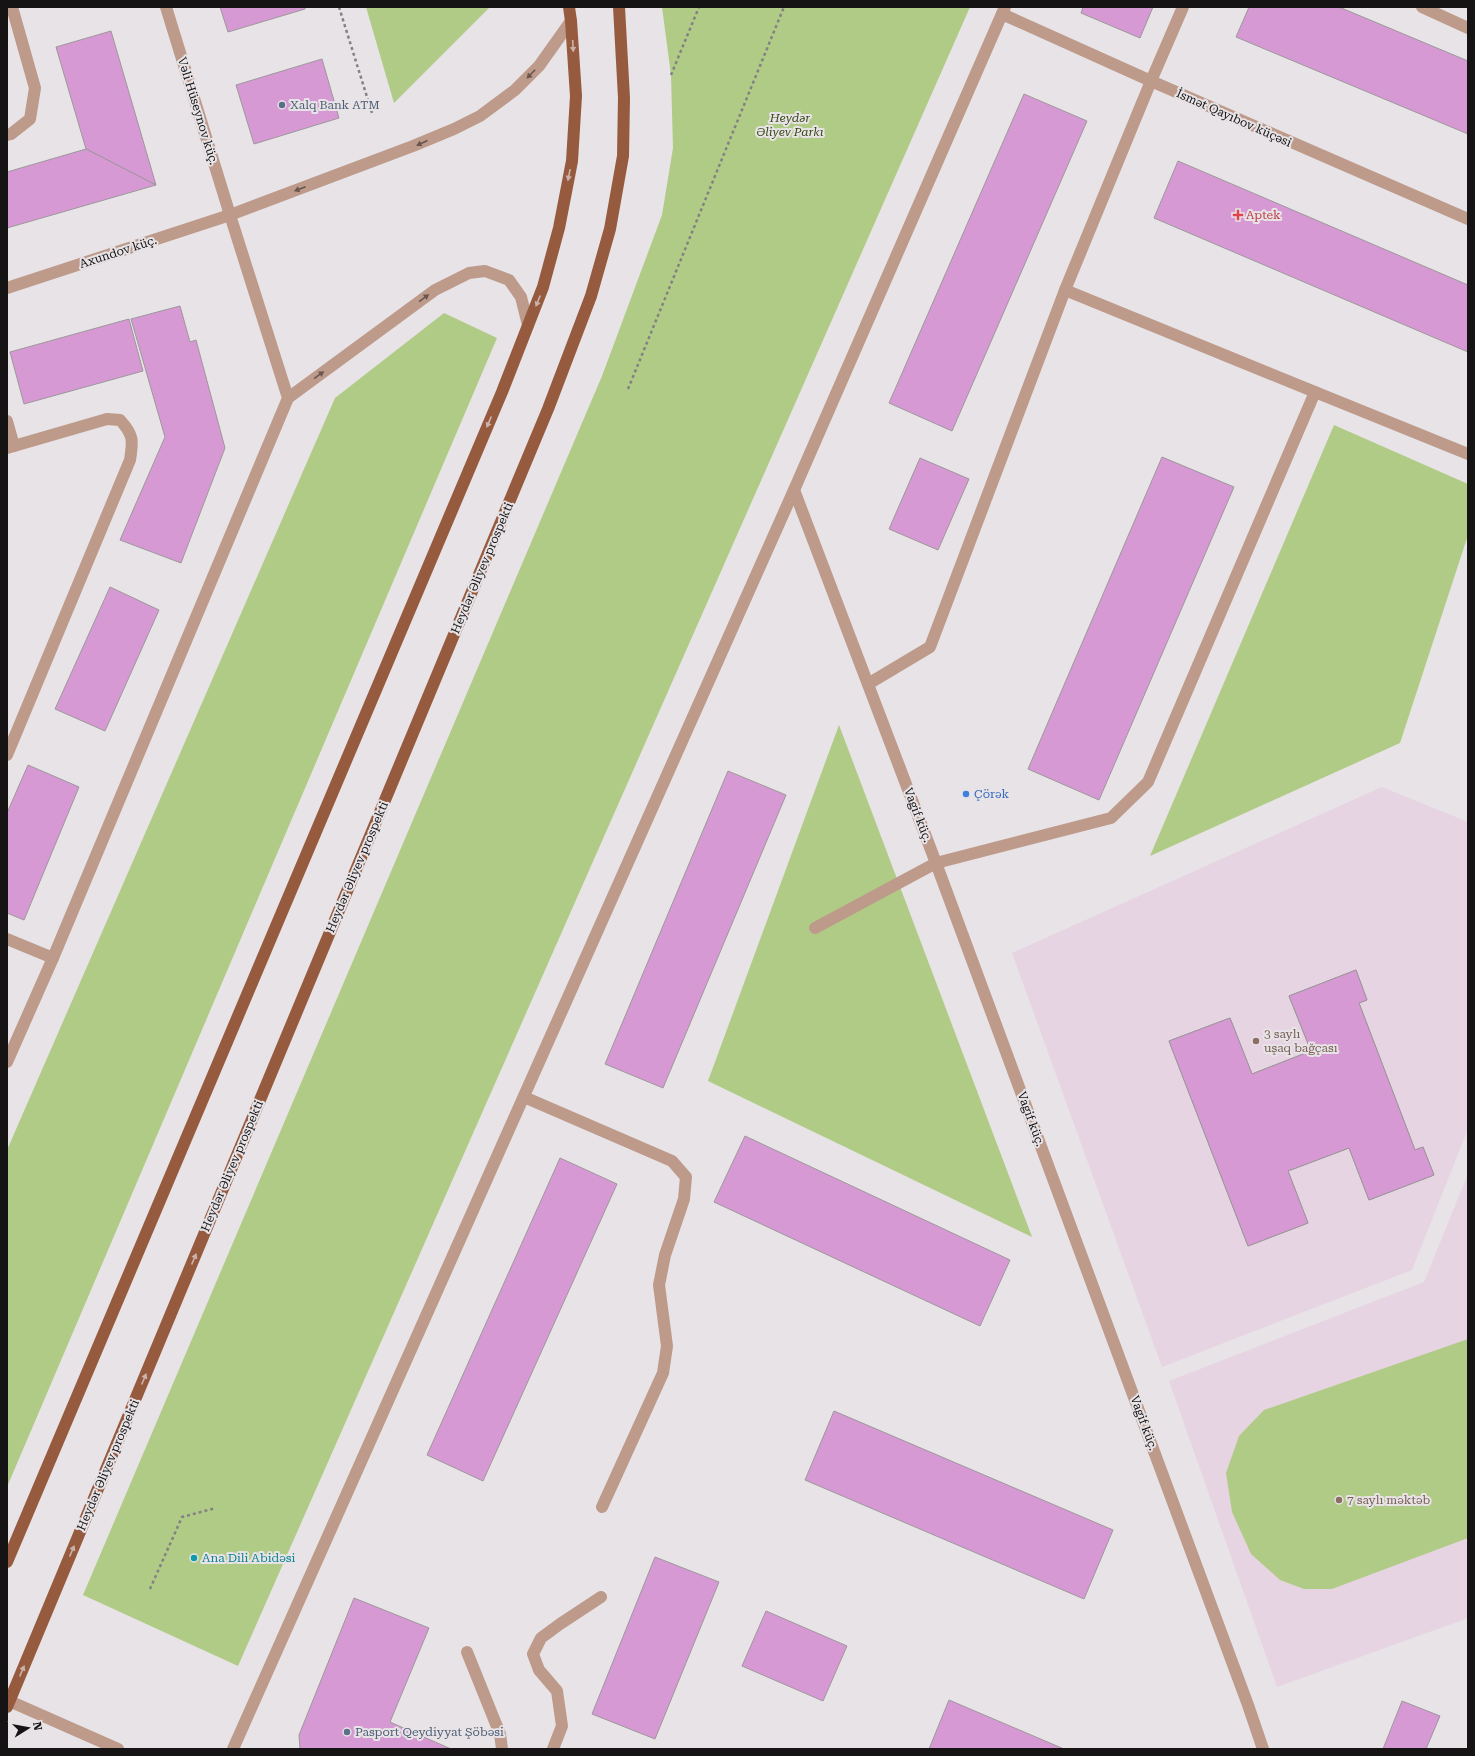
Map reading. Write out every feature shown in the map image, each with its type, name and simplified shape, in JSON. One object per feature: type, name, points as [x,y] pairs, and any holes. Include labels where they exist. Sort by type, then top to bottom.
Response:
[{"type":"main road","points":[[7,1562],[502,392],[543,287],[553,250],[572,161],[576,96],[569,7]]},
{"type":"main road","name":"Heydər Əliyev prospekti","points":[[8,1702],[548,409],[591,296],[610,229],[623,156],[624,98],[619,7]]},
{"type":"street","points":[[7,135],[11,134],[30,119],[35,88],[12,7]]},
{"type":"street","name":"Vəli Hüseynov küç.","points":[[166,7],[288,398]]},
{"type":"street","points":[[868,684],[930,647],[1065,290],[1183,7]]},
{"type":"street","points":[[1422,7],[1468,28]]},
{"type":"street","points":[[233,1749],[794,490],[1003,10]]},
{"type":"street","name":"İsmət Qayıbov küçəsi","points":[[1003,10],[1151,81],[1468,220]]},
{"type":"street","name":"Axundov küç.","points":[[7,288],[230,216],[414,146],[480,116],[515,90],[530,76],[539,66],[571,21]]},
{"type":"street","points":[[7,1062],[53,958],[288,398],[435,290],[468,273],[485,271],[509,280],[521,297],[528,325]]},
{"type":"street","points":[[1065,290],[1468,454]]},
{"type":"street","points":[[815,928],[936,863],[1111,818],[1148,782],[1315,392]]},
{"type":"street","points":[[7,420],[11,447],[107,419],[120,420],[130,430],[133,444],[130,460],[7,755]]},
{"type":"street","name":"Vagif küç.","points":[[794,490],[936,863],[1246,1697],[1263,1749]]},
{"type":"street","points":[[7,939],[53,958]]},
{"type":"street","points":[[524,1097],[672,1161],[686,1177],[684,1199],[665,1255],[659,1285],[666,1346],[663,1373],[602,1507]]},
{"type":"street","points":[[553,1749],[562,1726],[557,1691],[539,1670],[533,1654],[541,1638],[601,1597]]},
{"type":"street","points":[[467,1652],[500,1734],[502,1749]]},
{"type":"street","points":[[8,1702],[118,1749]]},
{"type":"path","points":[[339,7],[372,112]]},
{"type":"path","points":[[671,75],[699,7]]},
{"type":"path","points":[[628,389],[784,7]]},
{"type":"path","points":[[150,1589],[182,1517],[216,1508]]},
{"type":"shaded area","name":"3 saylı uşaq bağçası","points":[[1382,787],[1468,822],[1468,1129],[1412,1270],[1162,1367],[1012,953]]},
{"type":"shaded area","name":"7 saylı məktəb","points":[[1468,1174],[1468,1618],[1277,1687],[1169,1381],[1424,1282]]},
{"type":"green space","points":[[366,7],[490,7],[394,103]]},
{"type":"green space","name":"Heydər Əliyev Parkı","points":[[662,7],[970,7],[238,1666],[83,1595],[602,376],[662,215],[673,148],[671,75]]},
{"type":"green space","points":[[444,313],[497,338],[7,1487],[7,1150],[335,398]]},
{"type":"green space","points":[[1334,425],[1468,484],[1468,535],[1400,743],[1150,856]]},
{"type":"green space","points":[[839,725],[1032,1237],[708,1081]]},
{"type":"green space","points":[[1468,1339],[1468,1538],[1332,1589],[1304,1589],[1280,1580],[1251,1554],[1232,1512],[1226,1473],[1239,1436],[1264,1410]]},
{"type":"building","points":[[220,7],[305,7],[305,9],[228,32]]},
{"type":"building","points":[[1083,7],[1153,7],[1140,38],[1081,13]]},
{"type":"building","points":[[1249,7],[1339,7],[1468,61],[1468,134],[1236,37]]},
{"type":"building","points":[[111,31],[156,185],[86,149],[56,47]]},
{"type":"building","points":[[322,59],[339,118],[254,144],[236,85]]},
{"type":"building","points":[[1024,94],[1087,121],[952,431],[889,403]]},
{"type":"building","points":[[86,149],[156,185],[7,228],[7,172]]},
{"type":"building","points":[[1178,161],[1468,285],[1468,352],[1154,218]]},
{"type":"building","points":[[180,306],[190,342],[196,340],[225,448],[181,563],[120,540],[165,437],[131,319]]},
{"type":"building","points":[[129,319],[143,371],[24,404],[10,352]]},
{"type":"building","points":[[1162,457],[1234,487],[1099,800],[1028,769]]},
{"type":"building","points":[[920,458],[969,479],[938,550],[889,529]]},
{"type":"building","points":[[110,587],[159,610],[105,731],[55,709]]},
{"type":"building","points":[[28,765],[79,787],[24,920],[7,913],[7,813]]},
{"type":"building","points":[[728,771],[786,795],[663,1088],[605,1064]]},
{"type":"building","points":[[1356,970],[1367,1000],[1359,1003],[1415,1150],[1423,1147],[1434,1175],[1369,1200],[1349,1148],[1288,1171],[1308,1223],[1248,1246],[1169,1041],[1230,1018],[1252,1074],[1311,1051],[1289,996]],"holes":[[[1318,1070],[1342,1130],[1282,1153],[1259,1093]]]},
{"type":"building","points":[[1356,970],[1367,1000],[1359,1003],[1415,1150],[1423,1147],[1434,1175],[1369,1200],[1349,1148],[1288,1171],[1308,1223],[1248,1246],[1169,1041],[1230,1018],[1252,1074],[1311,1051],[1289,996]]},
{"type":"building","points":[[745,1136],[1010,1260],[980,1326],[714,1202]]},
{"type":"building","points":[[560,1158],[617,1184],[483,1481],[427,1455]]},
{"type":"building","points":[[834,1411],[1113,1530],[1084,1599],[805,1480]]},
{"type":"building","points":[[655,1557],[719,1582],[655,1739],[592,1714]]},
{"type":"building","points":[[354,1598],[429,1628],[390,1722],[451,1749],[300,1749],[299,1735]]},
{"type":"building","points":[[766,1611],[847,1646],[823,1701],[742,1666]]},
{"type":"building","points":[[949,1700],[1064,1749],[929,1749]]},
{"type":"building","points":[[1402,1701],[1440,1716],[1426,1749],[1383,1749]]},
{"type":"place","name":"Xalq Bank ATM","points":[[282,105]]},
{"type":"place","name":"Aptek","points":[[1238,215]]},
{"type":"place","name":"Çörək","points":[[966,794]]},
{"type":"place","name":"3 saylı uşaq bağçası","points":[[1256,1041]]},
{"type":"place","name":"7 saylı məktəb","points":[[1339,1500]]},
{"type":"place","name":"Ana Dili Abidəsi","points":[[194,1558]]},
{"type":"place","name":"Pasport Qeydiyyat Şöbəsi","points":[[347,1732]]}]
